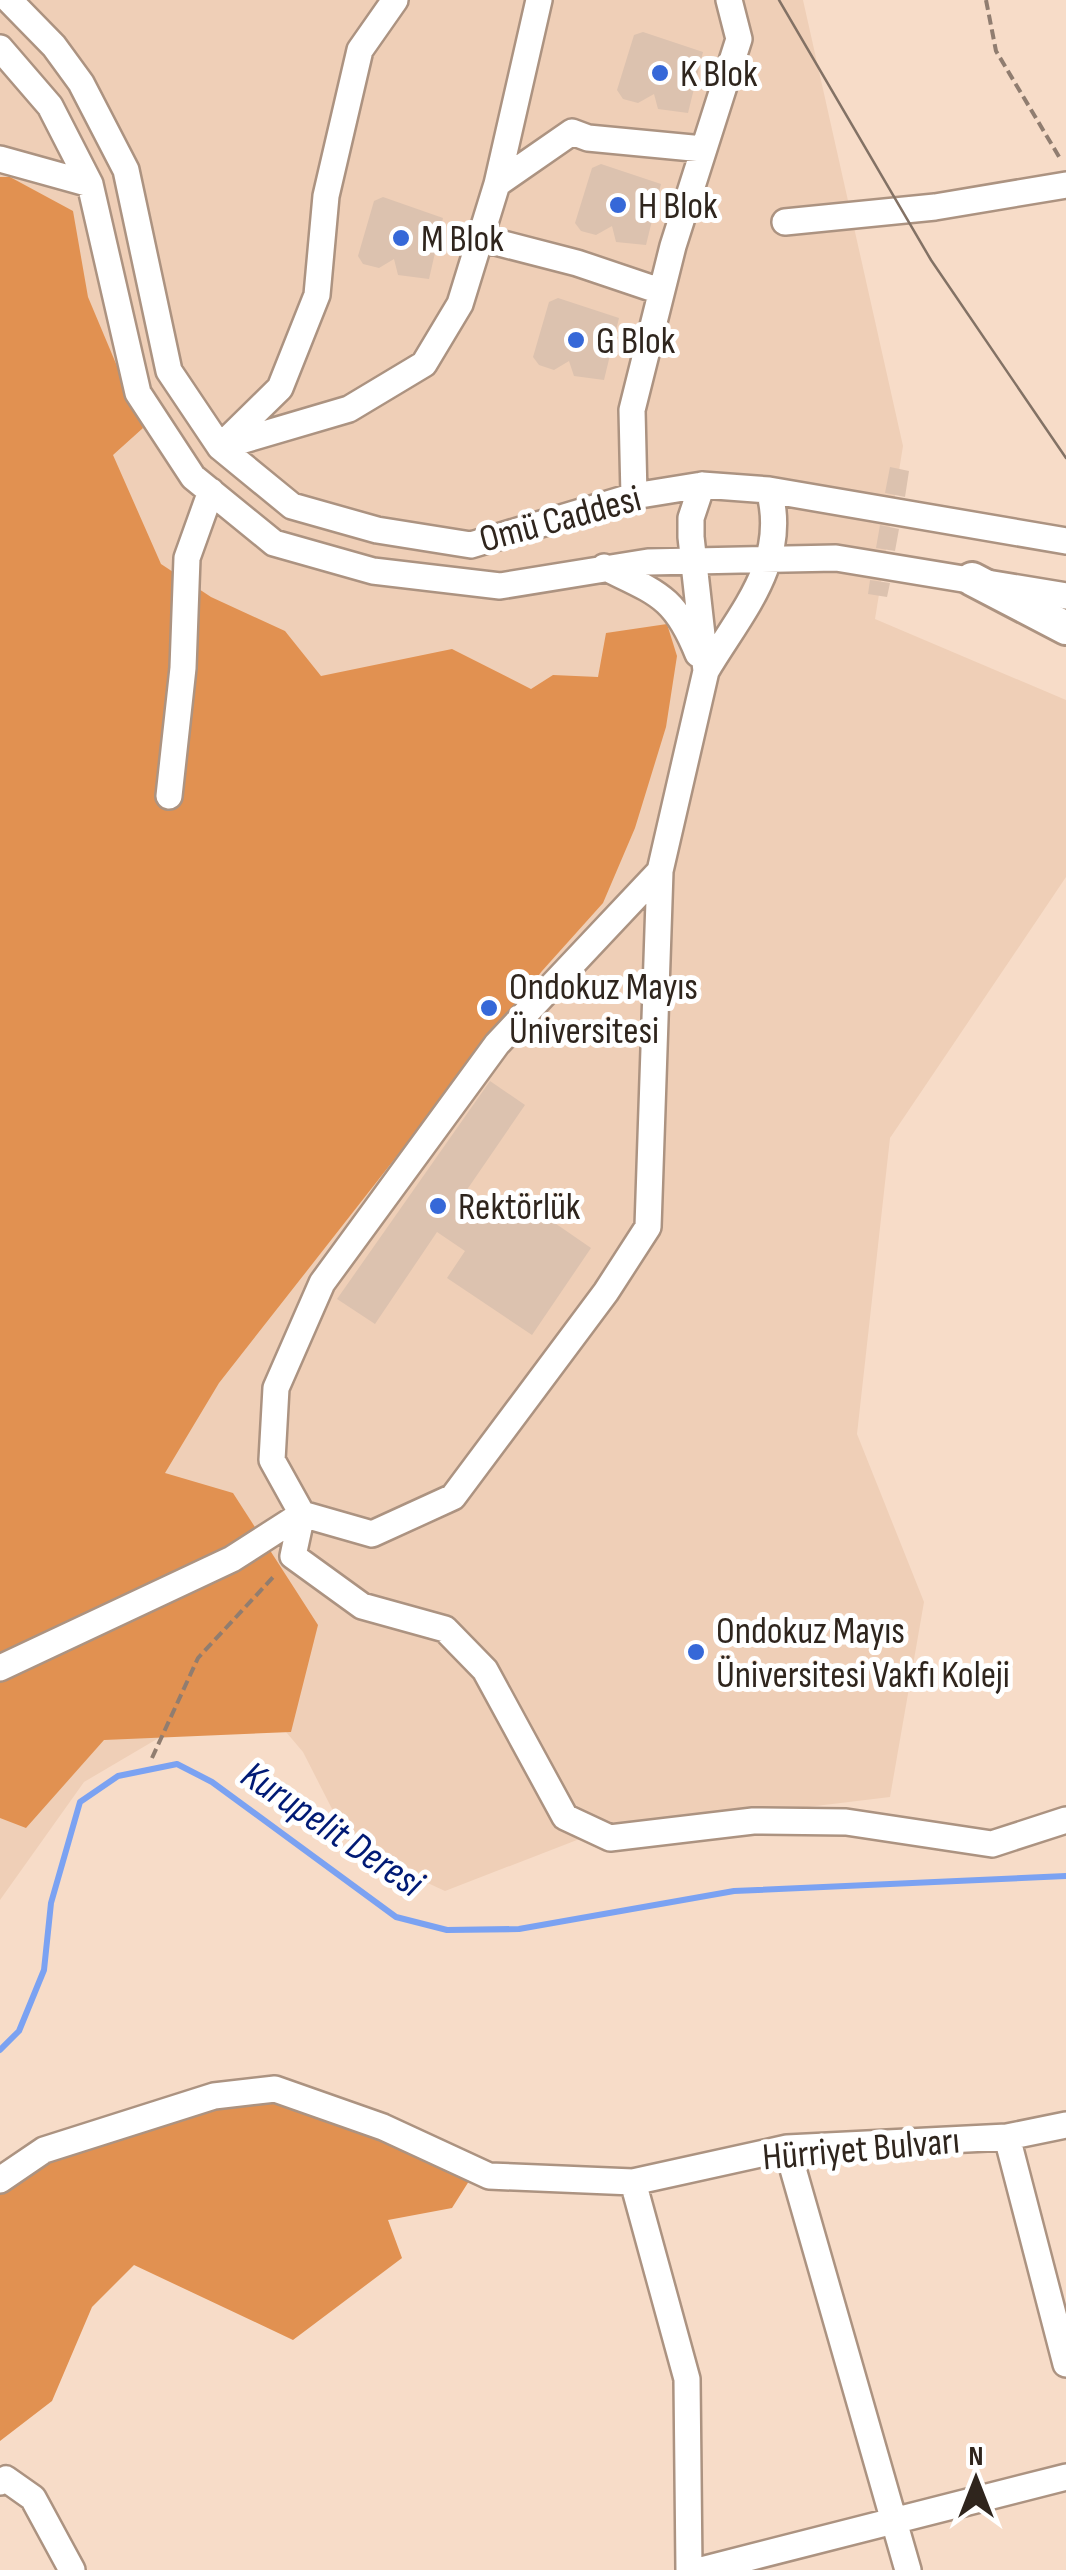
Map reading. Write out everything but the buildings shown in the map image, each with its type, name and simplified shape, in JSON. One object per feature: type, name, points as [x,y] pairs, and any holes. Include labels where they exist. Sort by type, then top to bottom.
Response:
[{"type":"main road","points":[[972,579],[1066,628]]},
{"type":"street","name":"Omü Caddesi","points":[[9,0],[54,46],[81,83],[126,170],[169,371],[220,447],[292,506],[377,530],[471,545],[634,496],[702,485],[769,490],[1066,540]]},
{"type":"street","points":[[220,447],[280,388],[310,314],[317,295],[326,196],[360,50],[396,0]]},
{"type":"street","points":[[220,447],[349,408],[424,364],[460,304],[498,184],[539,0]]},
{"type":"street","points":[[634,496],[632,410],[660,292],[739,39],[729,0]]},
{"type":"street","name":"Omü Caddesi","points":[[0,48],[50,106],[90,184],[138,393],[193,477],[274,543],[373,571],[500,586],[604,568],[694,560],[872,561],[1066,596]]},
{"type":"street","points":[[498,184],[572,132],[588,138],[703,149]]},
{"type":"street","points":[[0,159],[90,184]]},
{"type":"street","points":[[785,222],[935,207],[1066,185]]},
{"type":"street","points":[[480,238],[577,262],[660,292]]},
{"type":"street","points":[[702,485],[691,518],[706,671]]},
{"type":"street","points":[[0,1668],[232,1559],[302,1514],[372,1534],[453,1497],[606,1292],[648,1227],[660,871],[706,671],[772,560],[777,518],[769,490]]},
{"type":"street","points":[[169,796],[183,668],[187,558],[211,491]]},
{"type":"street","points":[[604,568],[664,596],[688,628],[706,671]]},
{"type":"street","points":[[660,871],[497,1044],[322,1282],[276,1388],[272,1460],[302,1514],[293,1556],[362,1606],[445,1629],[485,1670],[565,1817],[610,1838],[753,1820],[846,1822],[992,1844],[1066,1820]]},
{"type":"street","name":"Hürriyet Bulvarı","points":[[0,2180],[44,2150],[214,2096],[275,2089],[384,2127],[489,2176],[633,2182],[787,2148],[1007,2137],[1066,2125]]},
{"type":"street","points":[[1007,2137],[1066,2364]]},
{"type":"street","points":[[787,2148],[897,2520],[908,2570]]},
{"type":"street","points":[[633,2182],[687,2379],[690,2570]]},
{"type":"street","points":[[701,2570],[1066,2477]]},
{"type":"street","points":[[0,2482],[6,2479],[34,2498],[72,2570]]},
{"type":"path","points":[[986,0],[996,51],[1066,169]]},
{"type":"path","points":[[152,1758],[198,1658],[293,1556]]},
{"type":"shaded area","name":"Ondokuz Mayıs Üniversitesi","points":[[0,0],[803,0],[903,446],[875,619],[1066,700],[1066,877],[890,1138],[857,1434],[924,1602],[890,1797],[595,1833],[445,1891],[352,1848],[303,1752],[247,1686],[84,1782],[0,1900]]},
{"type":"shaded area","points":[[0,177],[10,177],[73,211],[88,297],[143,428],[113,455],[161,564],[211,597],[285,631],[321,676],[452,649],[531,689],[553,675],[598,677],[606,633],[667,624],[677,656],[666,727],[635,828],[603,903],[542,971],[219,1383],[165,1473],[233,1493],[318,1625],[291,1732],[104,1740],[26,1828],[0,1818]]},
{"type":"shaded area","points":[[275,2089],[476,2170],[452,2208],[388,2220],[402,2258],[293,2340],[134,2265],[92,2307],[52,2401],[0,2441],[0,2189],[44,2150]]},
{"type":"waterway","name":"Kurupelit Deresi","points":[[0,2050],[19,2031],[44,1970],[51,1903],[80,1802],[118,1776],[177,1764],[212,1782],[396,1917],[447,1930],[519,1929],[734,1891],[1066,1876]]},
{"type":"tram line","points":[[779,0],[931,260],[1066,458]]},
{"type":"place","name":"K Blok","points":[[660,73]]},
{"type":"place","name":"H Blok","points":[[618,205]]},
{"type":"place","name":"M Blok","points":[[401,238]]},
{"type":"place","name":"G Blok","points":[[576,340]]},
{"type":"place","name":"Ondokuz Mayıs Üniversitesi","points":[[489,1008]]},
{"type":"place","name":"Rektörlük","points":[[438,1206]]},
{"type":"place","name":"Ondokuz Mayıs Üniversitesi Vakfı Koleji","points":[[696,1652]]}]
